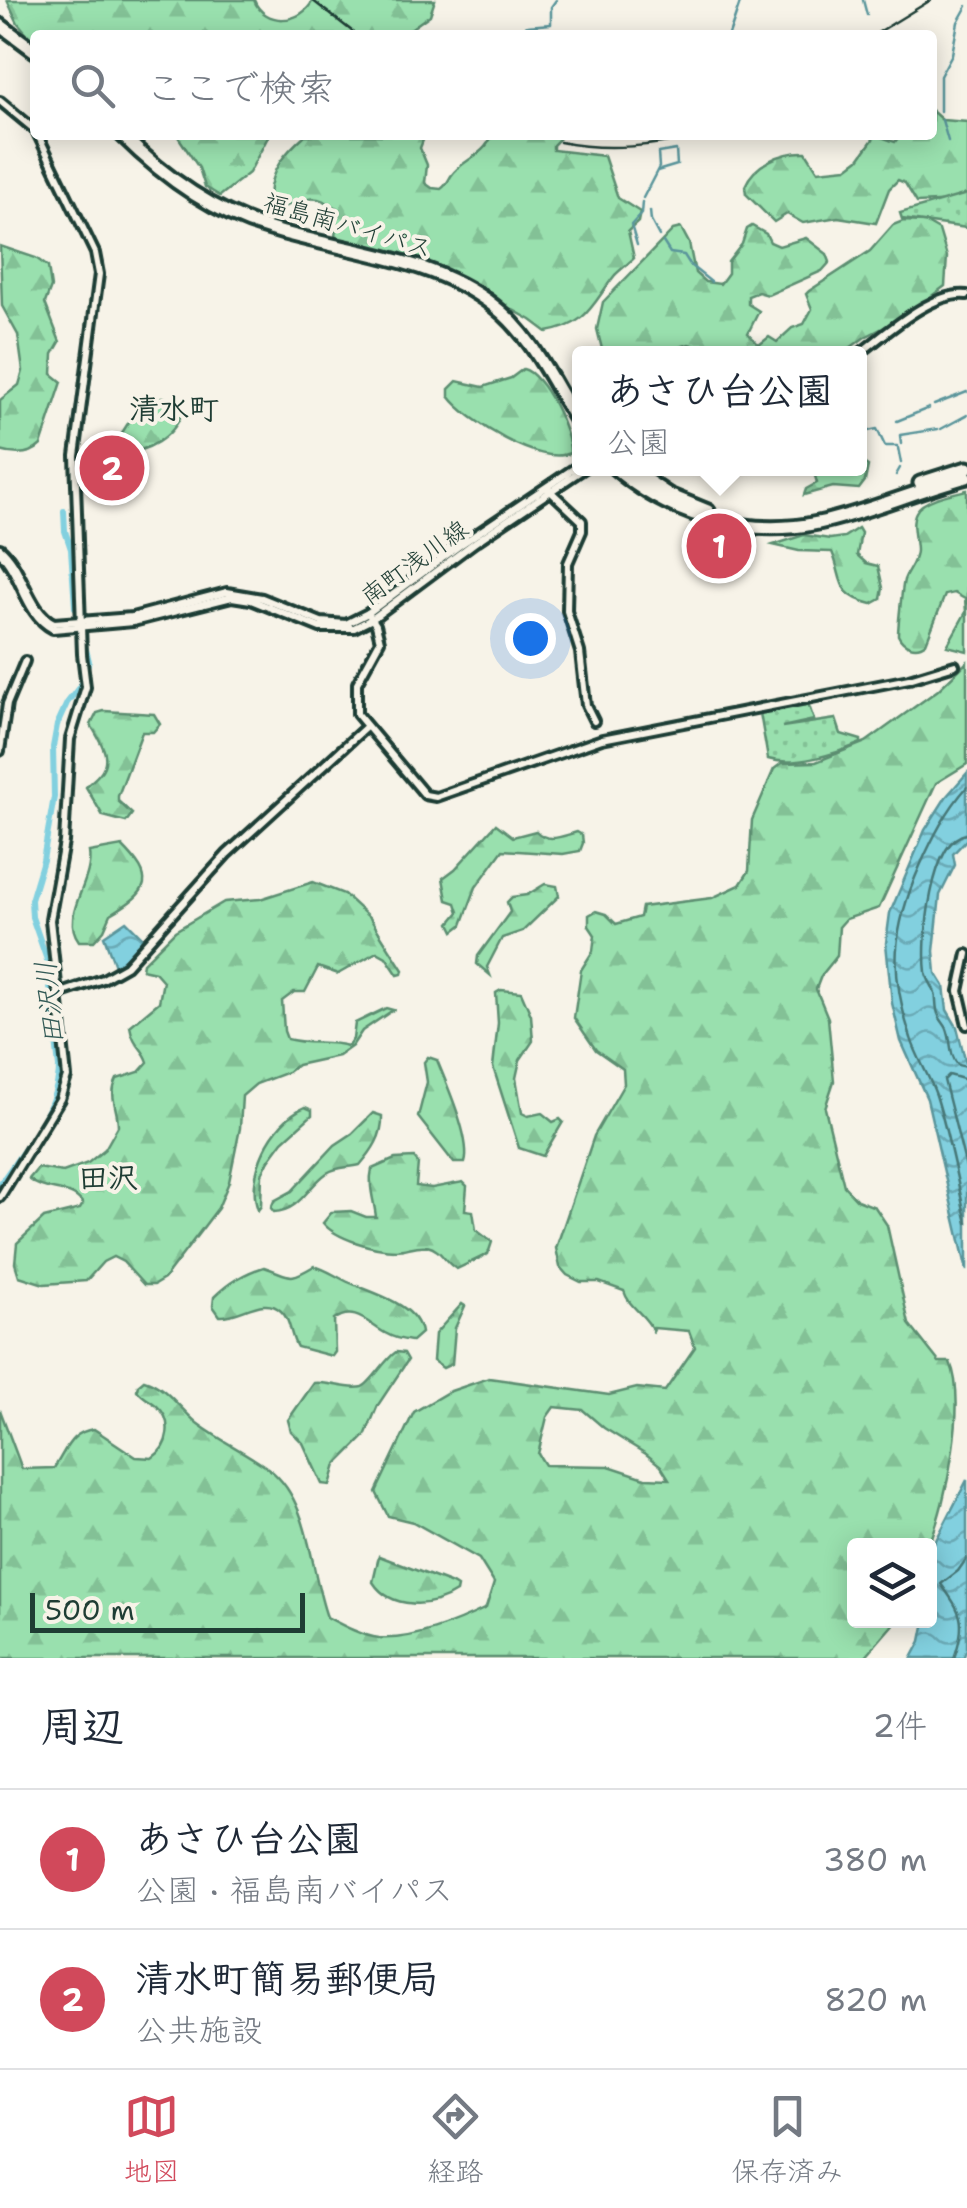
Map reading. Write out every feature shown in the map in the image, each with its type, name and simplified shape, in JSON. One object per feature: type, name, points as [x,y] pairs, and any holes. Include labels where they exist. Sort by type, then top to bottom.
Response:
[{"type":"highway","points":[[0,23],[30,44]]},
{"type":"highway","name":"福島南バイパス","points":[[131,140],[185,186],[256,224],[419,268],[472,291],[522,333],[572,413]]},
{"type":"highway","name":"福島南バイパス","points":[[185,186],[257,220],[418,261],[470,284],[505,308],[526,331],[572,402]]},
{"type":"highway","points":[[639,476],[653,487],[702,509],[746,519],[782,520],[846,508],[967,468]]},
{"type":"highway","points":[[625,476],[677,508],[720,522],[759,528],[833,520],[967,477]]},
{"type":"street","points":[[0,101],[30,127]]},
{"type":"street","points":[[0,1197],[60,1099],[66,1082],[50,912],[64,842],[70,738],[86,682],[74,456],[99,267],[40,140]]},
{"type":"street","points":[[867,348],[936,300],[951,294],[967,295]]},
{"type":"street","name":"南町浅川線","points":[[0,550],[17,566],[45,619],[61,624],[82,625],[132,617],[227,592],[262,598],[328,624],[346,624],[370,616],[460,545],[572,474]]},
{"type":"street","points":[[548,490],[575,512],[582,525],[568,563],[567,611],[580,652],[586,705],[594,721]]},
{"type":"street","points":[[370,616],[378,634],[378,647],[360,676],[355,696],[357,714],[425,794],[440,797],[602,739],[909,679],[955,666]]},
{"type":"street","points":[[0,751],[7,704],[24,661]]},
{"type":"street","points":[[58,994],[126,966],[227,854],[366,727]]},
{"type":"street","points":[[967,954],[958,991],[967,1024]]},
{"type":"green space","points":[[7,0],[254,0],[266,14],[283,19],[300,14],[313,0],[435,0],[430,15],[409,30],[30,30],[30,37]]},
{"type":"green space","points":[[937,116],[942,120],[967,122],[967,194],[956,201],[917,203],[905,183],[898,180],[889,189],[876,223],[838,217],[803,223],[787,214],[774,222],[746,194],[745,186],[755,171],[779,157],[806,152],[818,171],[847,168],[872,140],[937,140]]},
{"type":"green space","points":[[180,140],[266,140],[249,173],[220,196],[205,187],[199,168]]},
{"type":"green space","points":[[300,140],[423,140],[420,148],[427,165],[425,183],[441,189],[489,140],[558,140],[553,150],[604,156],[618,198],[640,212],[638,222],[628,231],[634,258],[580,319],[547,332],[436,267],[335,240],[337,208],[323,200],[311,198],[284,207],[269,195],[280,162]]},
{"type":"green space","points":[[967,194],[967,228],[902,219],[900,213]]},
{"type":"green space","points":[[903,221],[925,222],[939,230],[947,257],[945,286],[902,318],[853,346],[601,346],[597,329],[603,302],[673,230],[681,228],[689,243],[695,273],[705,282],[720,284],[728,273],[728,262],[752,226],[779,246],[806,238],[827,254],[830,262],[822,271],[768,295],[758,292],[748,296],[748,304],[759,311],[748,333],[759,345],[769,337],[777,342],[792,328],[804,324],[812,309],[806,294],[870,251],[893,225]]},
{"type":"green space","points":[[0,246],[36,258],[48,267],[51,287],[45,303],[60,342],[53,354],[52,374],[62,382],[41,445],[22,454],[0,451],[0,400],[19,385],[23,371],[18,335],[2,306]]},
{"type":"green space","points":[[523,369],[539,381],[554,405],[570,453],[541,453],[505,439],[471,417],[449,396],[449,389],[457,381],[483,387],[511,378]]},
{"type":"green space","points":[[163,397],[182,412],[173,429],[149,447],[120,452],[115,445],[134,415],[147,403]]},
{"type":"green space","points":[[815,476],[866,476],[859,489],[833,487],[804,495],[806,489],[817,483]]},
{"type":"green space","points":[[967,490],[967,651],[947,646],[966,612],[965,599],[954,593],[945,595],[926,643],[910,646],[898,635],[904,580],[915,556],[914,516],[919,507],[931,500]]},
{"type":"green space","points":[[858,528],[861,533],[857,555],[878,566],[883,588],[881,599],[872,604],[846,591],[832,552],[773,545],[804,535],[844,537]]},
{"type":"green space","points":[[967,662],[967,764],[936,783],[879,908],[846,919],[839,927],[837,956],[816,989],[828,1018],[834,1081],[825,1108],[844,1186],[857,1200],[875,1207],[887,1225],[909,1324],[939,1362],[950,1362],[955,1379],[953,1452],[931,1538],[847,1538],[847,1628],[890,1628],[864,1658],[0,1658],[0,1410],[22,1469],[54,1468],[74,1438],[94,1429],[136,1457],[152,1458],[166,1441],[167,1426],[157,1406],[137,1390],[144,1380],[159,1387],[197,1423],[269,1469],[283,1483],[301,1518],[327,1617],[366,1635],[392,1638],[434,1629],[486,1608],[494,1583],[479,1559],[413,1522],[388,1516],[376,1492],[414,1412],[448,1392],[489,1378],[609,1395],[637,1388],[665,1391],[695,1347],[689,1331],[653,1331],[624,1291],[599,1282],[581,1282],[560,1267],[556,1248],[594,1136],[624,1084],[623,1069],[596,1050],[574,1018],[581,970],[593,951],[595,935],[589,926],[589,915],[596,911],[606,914],[616,924],[640,917],[642,907],[712,898],[740,885],[749,871],[752,820],[774,769],[782,763],[816,762],[866,742],[938,690]],"holes":[[[554,1407],[583,1410],[646,1454],[669,1479],[645,1478],[609,1466],[545,1465],[538,1454],[547,1417]]]},
{"type":"green space","points":[[808,703],[814,720],[782,727],[836,719],[841,734],[861,743],[802,760],[768,759],[760,713]]},
{"type":"green space","points":[[97,713],[154,714],[160,724],[153,732],[142,732],[118,796],[118,801],[132,814],[126,822],[103,816],[86,787],[105,762],[104,749],[91,725]]},
{"type":"green space","points":[[496,824],[513,837],[536,831],[550,838],[577,832],[583,843],[580,851],[563,854],[503,850],[476,887],[462,925],[454,931],[450,923],[459,912],[456,903],[447,900],[443,878]]},
{"type":"green space","points":[[122,846],[144,876],[141,891],[111,914],[94,941],[79,941],[73,920],[87,875],[89,852]]},
{"type":"green space","points":[[313,882],[344,894],[370,918],[403,970],[398,975],[386,957],[377,952],[338,974],[318,967],[305,992],[294,992],[282,1001],[287,1039],[348,1046],[355,1023],[386,1008],[393,1010],[362,1031],[352,1046],[338,1056],[297,1065],[256,1084],[242,1096],[229,1182],[218,1208],[164,1279],[144,1285],[113,1257],[86,1281],[44,1284],[19,1276],[15,1263],[17,1243],[44,1218],[80,1209],[83,1204],[71,1194],[42,1187],[29,1179],[38,1168],[63,1172],[88,1163],[105,1149],[118,1126],[114,1085],[117,1079],[139,1072],[148,1062],[130,1026],[159,1002],[163,981],[155,972],[142,969],[143,963],[175,931],[224,902],[260,899]]},
{"type":"green space","points":[[545,884],[557,886],[559,896],[523,931],[502,938],[487,967],[490,975],[477,964],[478,956],[510,912],[507,902]]},
{"type":"green space","points":[[521,992],[531,1015],[533,1041],[520,1060],[516,1078],[522,1113],[542,1113],[553,1122],[563,1122],[543,1156],[519,1148],[493,1067],[498,1023],[496,993]]},
{"type":"green space","points":[[428,1057],[437,1060],[457,1112],[465,1140],[465,1163],[454,1163],[418,1117],[427,1082],[424,1062]]},
{"type":"green space","points":[[305,1107],[312,1110],[312,1115],[283,1141],[262,1174],[258,1210],[255,1181],[264,1151],[282,1124]]},
{"type":"green space","points":[[373,1113],[382,1116],[381,1130],[360,1165],[331,1171],[297,1203],[274,1212],[274,1201],[292,1191],[335,1145]]},
{"type":"green space","points":[[414,1158],[418,1163],[416,1186],[432,1188],[463,1182],[467,1186],[465,1210],[473,1211],[476,1230],[492,1242],[488,1254],[457,1269],[427,1246],[396,1250],[367,1246],[346,1239],[323,1223],[332,1212],[351,1211],[376,1217],[372,1169],[395,1159]]},
{"type":"green space","points":[[314,1266],[390,1299],[411,1313],[421,1333],[412,1341],[399,1339],[355,1315],[342,1316],[334,1320],[332,1356],[297,1347],[287,1319],[274,1306],[220,1316],[213,1306],[214,1297],[250,1272],[264,1267],[294,1276]]},
{"type":"green space","points":[[462,1304],[465,1306],[455,1328],[452,1364],[443,1368],[433,1361],[435,1334]]},
{"type":"green space","points":[[396,1352],[404,1353],[408,1360],[378,1405],[365,1436],[336,1465],[330,1485],[322,1484],[288,1420],[314,1383],[362,1387]]},
{"type":"green space","points":[[379,1556],[452,1584],[457,1587],[456,1592],[424,1603],[390,1598],[373,1582]]},
{"type":"water","points":[[967,773],[967,839],[953,854],[955,865],[940,895],[934,951],[936,973],[944,986],[947,1010],[957,1027],[967,1068],[967,1271],[927,1099],[901,1041],[892,1003],[886,943],[890,913],[925,830]]},
{"type":"water","points":[[126,921],[147,942],[131,960],[116,969],[104,936]]},
{"type":"water","points":[[967,1480],[967,1649],[963,1658],[912,1658],[924,1628],[937,1628],[937,1538]]},
{"type":"waterway","points":[[520,30],[551,24],[551,7],[556,0]]},
{"type":"waterway","points":[[731,30],[741,0]]},
{"type":"waterway","points":[[764,0],[777,0]]},
{"type":"waterway","points":[[863,0],[867,15]]},
{"type":"waterway","points":[[940,111],[940,76],[952,54],[958,22],[967,6]]},
{"type":"waterway","points":[[942,120],[948,141]]},
{"type":"waterway","points":[[643,198],[659,167],[658,153],[676,150],[677,165],[657,171]]},
{"type":"waterway","points":[[637,245],[631,225],[641,214],[642,202]]},
{"type":"waterway","points":[[650,211],[659,236]]},
{"type":"waterway","points":[[663,242],[670,253],[684,255],[711,282]]},
{"type":"waterway","points":[[934,405],[967,392]]},
{"type":"waterway","points":[[897,421],[929,408]]},
{"type":"waterway","points":[[941,429],[967,415]]},
{"type":"waterway","points":[[867,431],[877,429],[885,446],[897,446]]},
{"type":"waterway","points":[[901,444],[900,435],[938,429]]},
{"type":"waterway","points":[[898,448],[901,463]]},
{"type":"waterway","points":[[896,475],[900,468]]},
{"type":"waterway","name":"田沢川","points":[[64,511],[75,607]]},
{"type":"waterway","name":"田沢川","points":[[0,1184],[46,1114],[57,1083],[59,1067],[47,960],[32,917],[31,900],[54,797],[53,747],[57,725],[80,686],[89,661],[83,638]]},
{"type":"railway","points":[[312,0],[351,30]]},
{"type":"railway","points":[[882,30],[931,0]]},
{"type":"railway","points":[[560,142],[596,147],[677,140]]},
{"type":"place","name":"清水町簡易郵便局","points":[[112,468]]},
{"type":"place","name":"あさひ台公園","points":[[719,546]]},
{"type":"district","name":"清水町","points":[[174,409]]},
{"type":"district","name":"田沢","points":[[108,1178]]}]
